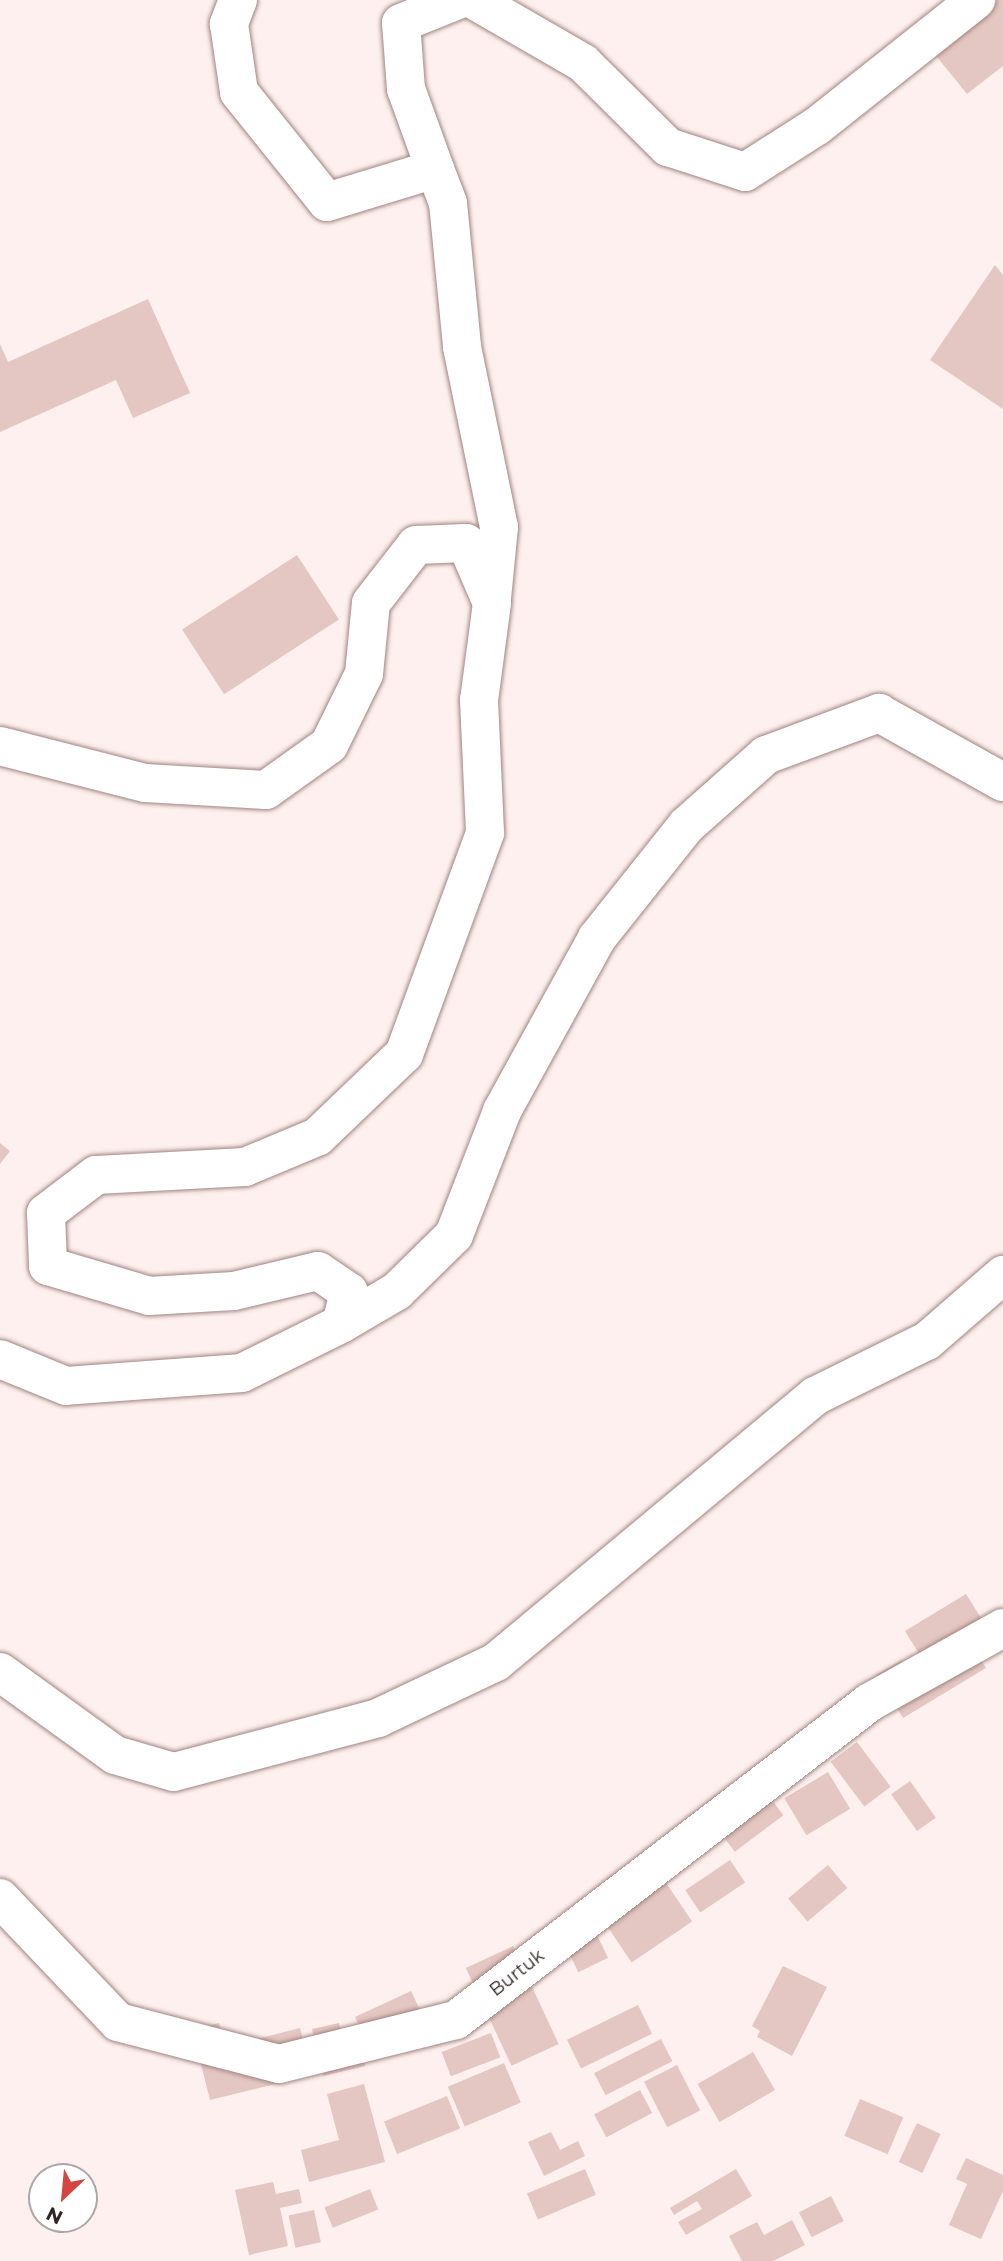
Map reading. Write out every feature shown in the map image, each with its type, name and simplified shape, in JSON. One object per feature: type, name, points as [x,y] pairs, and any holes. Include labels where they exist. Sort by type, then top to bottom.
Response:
[{"type":"street","points":[[238,0],[229,24],[239,92],[327,202],[435,169]]},
{"type":"street","points":[[341,1324],[349,1292],[318,1271],[234,1291],[149,1296],[48,1266],[46,1213],[96,1175],[245,1167],[317,1137],[404,1054],[485,833],[479,700],[499,527],[462,348],[449,203],[406,89],[401,23],[458,0]]},
{"type":"street","points":[[474,0],[583,63],[668,147],[745,172],[817,126],[976,0]]},
{"type":"street","points":[[0,746],[145,783],[266,790],[329,745],[364,674],[371,603],[416,545],[466,543],[492,603]]},
{"type":"street","points":[[0,1359],[66,1386],[242,1373],[341,1324],[397,1291],[454,1235],[502,1111],[597,938],[686,826],[766,755],[879,713],[1003,782]]},
{"type":"street","points":[[0,1672],[115,1755],[174,1772],[379,1718],[496,1662],[815,1396],[927,1342],[1003,1275]]},
{"type":"street","name":"Burtuk","points":[[0,1898],[118,2022],[279,2064],[456,2020],[870,1702],[1003,1628]]},
{"type":"building","points":[[997,0],[1003,0],[1003,66],[967,94],[933,52]]},
{"type":"building","points":[[995,265],[1003,275],[1003,409],[930,360]]},
{"type":"building","points":[[148,299],[190,393],[133,418],[116,380],[0,432],[0,344],[8,362]]},
{"type":"building","points":[[297,555],[339,620],[224,694],[182,630]]},
{"type":"building","points":[[0,1143],[10,1151],[0,1164]]},
{"type":"building","points":[[966,1594],[986,1626],[966,1637],[986,1668],[903,1718],[876,1675],[902,1660],[907,1670],[923,1660],[905,1631]]},
{"type":"building","points":[[857,1742],[891,1787],[864,1807],[831,1762]]},
{"type":"building","points":[[828,1772],[850,1809],[806,1835],[784,1798]]},
{"type":"building","points":[[910,1781],[936,1818],[917,1831],[891,1794]]},
{"type":"building","points":[[760,1784],[783,1815],[735,1852],[711,1821]]},
{"type":"building","points":[[730,1860],[745,1882],[700,1913],[685,1890]]},
{"type":"building","points":[[828,1865],[847,1888],[807,1921],[788,1898]]},
{"type":"building","points":[[658,1871],[692,1922],[632,1962],[597,1912]]},
{"type":"building","points":[[594,1929],[608,1958],[578,1972],[564,1943]]},
{"type":"building","points":[[513,1946],[559,2044],[512,2066],[466,1968]]},
{"type":"building","points":[[783,1966],[827,1987],[792,2056],[757,2037],[760,2031],[752,2026]]},
{"type":"building","points":[[411,1991],[424,2019],[473,1997],[485,2024],[436,2046],[429,2031],[373,2056],[355,2017]]},
{"type":"building","points":[[638,2005],[652,2034],[581,2068],[567,2040]]},
{"type":"building","points":[[219,2023],[225,2047],[300,2028],[312,2075],[210,2100],[192,2029]]},
{"type":"building","points":[[339,2023],[344,2048],[360,2044],[365,2066],[323,2076],[312,2029]]},
{"type":"building","points":[[491,2033],[500,2057],[451,2076],[442,2052]]},
{"type":"building","points":[[661,2039],[672,2061],[606,2095],[594,2073]]},
{"type":"building","points":[[753,2052],[775,2090],[720,2122],[698,2084]]},
{"type":"building","points":[[504,2063],[521,2103],[465,2126],[448,2087]]},
{"type":"building","points":[[677,2065],[700,2110],[667,2127],[644,2082]]},
{"type":"building","points":[[364,2084],[385,2162],[309,2182],[301,2150],[339,2140],[327,2094]]},
{"type":"building","points":[[640,2090],[652,2113],[606,2137],[594,2114]]},
{"type":"building","points":[[447,2096],[460,2128],[397,2154],[384,2121]]},
{"type":"building","points":[[860,2099],[903,2117],[888,2154],[844,2136]]},
{"type":"building","points":[[917,2123],[941,2134],[922,2173],[899,2162]]},
{"type":"building","points":[[551,2132],[560,2150],[578,2141],[585,2156],[544,2176],[528,2142]]},
{"type":"building","points":[[966,2158],[1003,2175],[1003,2191],[981,2239],[949,2225],[967,2184],[956,2179]]},
{"type":"building","points":[[585,2169],[596,2195],[538,2219],[527,2194]]},
{"type":"building","points":[[736,2169],[752,2196],[686,2235],[678,2222],[702,2209],[697,2201],[674,2215],[670,2208]]},
{"type":"building","points":[[273,2182],[276,2194],[299,2189],[302,2203],[280,2208],[288,2246],[249,2255],[235,2190]]},
{"type":"building","points":[[370,2189],[378,2209],[333,2228],[325,2207]]},
{"type":"building","points":[[831,2196],[844,2221],[812,2237],[799,2212]]},
{"type":"building","points":[[314,2210],[321,2242],[295,2248],[289,2215]]},
{"type":"building","points":[[792,2220],[805,2245],[773,2261],[742,2261],[729,2236],[757,2222],[764,2235]]}]
